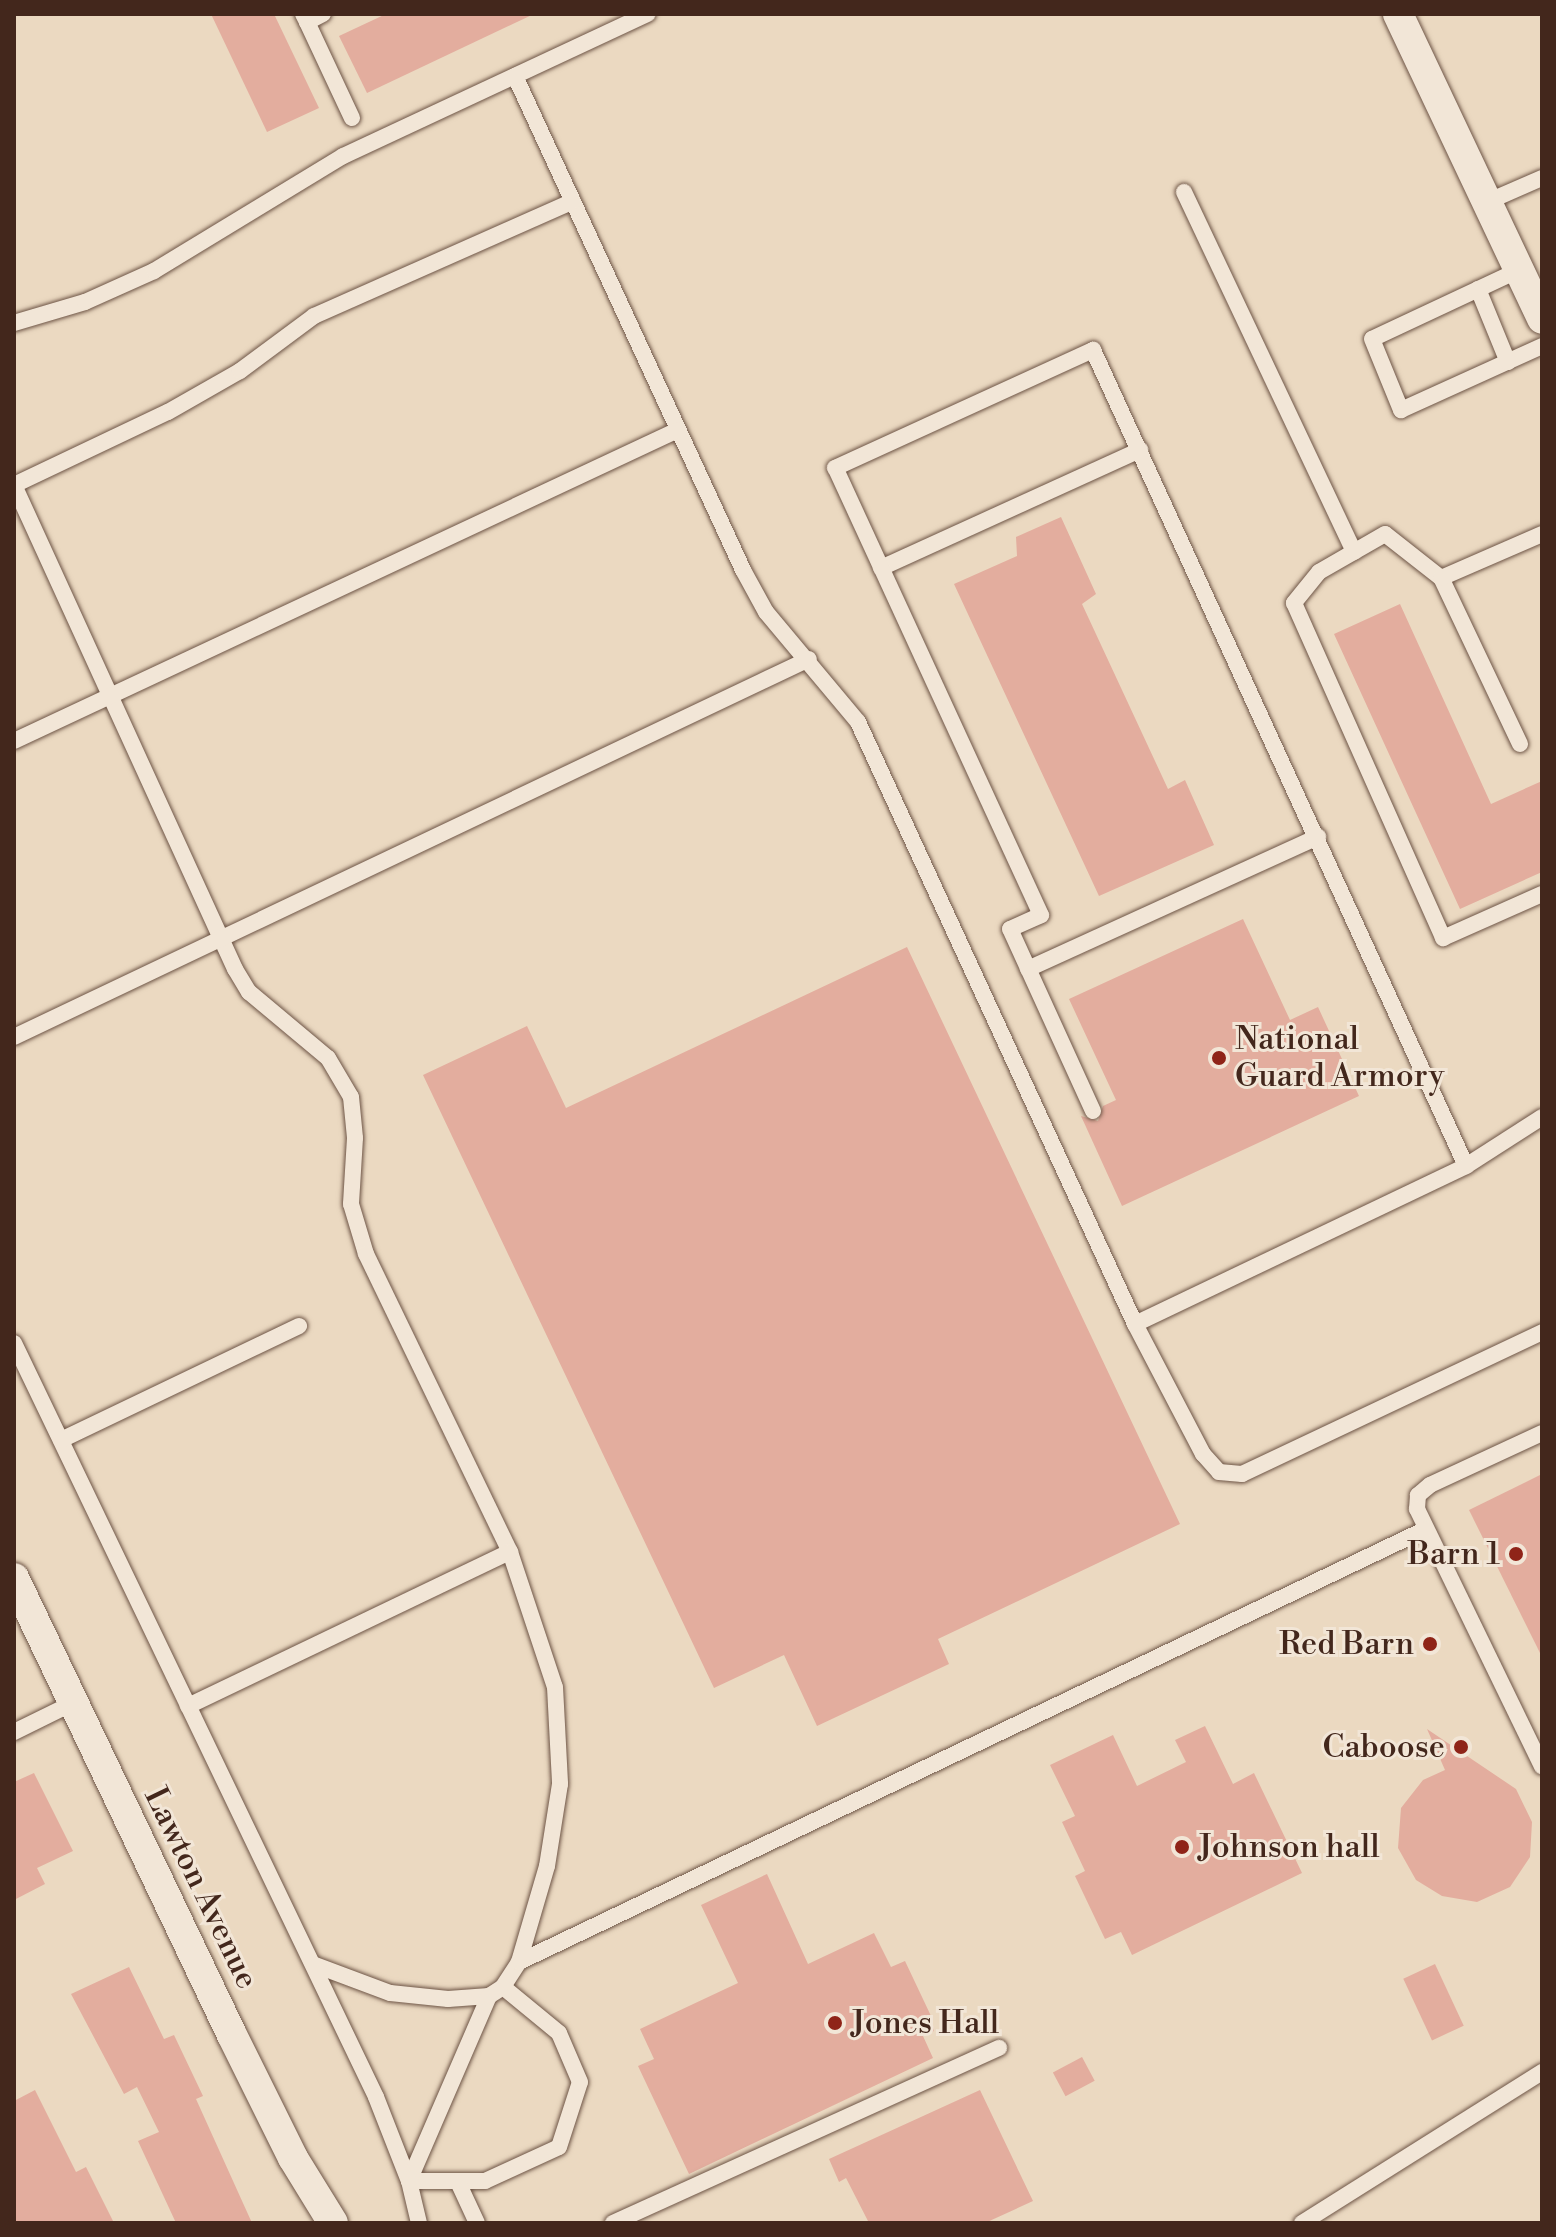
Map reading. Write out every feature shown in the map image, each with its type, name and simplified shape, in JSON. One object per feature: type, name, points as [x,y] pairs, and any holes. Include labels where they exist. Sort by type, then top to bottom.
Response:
[{"type":"street","points":[[1398,14],[1542,319]]},
{"type":"street","name":"Lawton Avenue","points":[[14,1578],[293,2158],[333,2223]]},
{"type":"lane","points":[[323,14],[305,18],[352,118]]},
{"type":"lane","points":[[14,323],[85,302],[154,271],[343,156],[648,14]]},
{"type":"lane","points":[[508,79],[573,201],[766,612],[809,659],[858,722],[1135,1324],[1203,1454],[1219,1472],[1242,1474],[1542,1332]]},
{"type":"lane","points":[[1487,202],[1542,178]]},
{"type":"lane","points":[[1184,192],[1354,552]]},
{"type":"lane","points":[[409,2181],[496,1991],[519,1962],[547,1866],[560,1784],[555,1687],[510,1552],[366,1254],[351,1204],[355,1138],[351,1097],[314,1044],[249,992],[14,485],[180,406],[240,371],[314,316],[573,201]]},
{"type":"lane","points":[[1519,270],[1372,339],[1401,410],[1542,346]]},
{"type":"lane","points":[[1478,289],[1508,362]]},
{"type":"lane","points":[[1093,1111],[1010,929],[1041,915],[835,468],[1093,350],[1466,1166]]},
{"type":"lane","points":[[14,741],[678,430]]},
{"type":"lane","points":[[881,568],[1140,450]]},
{"type":"lane","points":[[1520,744],[1441,578],[1385,534],[1319,572],[1294,603],[1443,938],[1542,894]]},
{"type":"lane","points":[[1441,578],[1542,534]]},
{"type":"lane","points":[[14,1037],[809,659]]},
{"type":"lane","points":[[1028,969],[1318,837]]},
{"type":"lane","points":[[1135,1324],[1466,1166],[1542,1117]]},
{"type":"lane","points":[[61,1440],[299,1326]]},
{"type":"lane","points":[[14,1343],[313,1964],[409,2181],[419,2223]]},
{"type":"lane","points":[[1542,1433],[1430,1485],[1418,1495],[1417,1509],[1542,1766]]},
{"type":"lane","points":[[519,1962],[1426,1529]]},
{"type":"lane","points":[[188,1706],[510,1552]]},
{"type":"lane","points":[[14,1732],[73,1703]]},
{"type":"lane","points":[[313,1964],[390,1993],[448,1999],[496,1991],[559,2033],[580,2082],[559,2147],[485,2181],[409,2181]]},
{"type":"lane","points":[[613,2223],[999,2048]]},
{"type":"lane","points":[[1302,2223],[1542,2072]]},
{"type":"lane","points":[[458,2182],[477,2223]]},
{"type":"building","points":[[211,14],[274,14],[319,108],[267,132]]},
{"type":"building","points":[[386,14],[534,14],[367,93],[339,36]]},
{"type":"building","points":[[1061,517],[1096,594],[1082,604],[1168,789],[1185,780],[1214,845],[1099,896],[954,584],[1017,556],[1016,537]]},
{"type":"building","points":[[1400,604],[1491,804],[1542,781],[1542,872],[1460,909],[1334,634]]},
{"type":"building","name":"National Guard Armory","points":[[1243,919],[1290,1020],[1318,1007],[1359,1096],[1122,1206],[1081,1116],[1098,1121],[1103,1106],[1116,1100],[1069,999]]},
{"type":"building","points":[[907,947],[1180,1524],[938,1639],[949,1664],[817,1726],[784,1655],[714,1688],[423,1075],[527,1026],[566,1108]]},
{"type":"building","name":"Barn 1","points":[[1542,1474],[1542,1657],[1469,1510]]},
{"type":"building","name":"Johnson hall","points":[[1205,1726],[1233,1784],[1254,1773],[1302,1873],[1132,1955],[1121,1932],[1105,1939],[1075,1876],[1085,1871],[1062,1822],[1075,1816],[1050,1765],[1113,1735],[1137,1786],[1186,1762],[1175,1740]]},
{"type":"building","points":[[1427,1729],[1516,1789],[1532,1822],[1530,1857],[1510,1887],[1477,1902],[1442,1896],[1416,1880],[1398,1848],[1401,1808],[1423,1780],[1445,1770]]},
{"type":"building","points":[[34,1773],[73,1851],[37,1868],[45,1884],[14,1900],[14,1782]]},
{"type":"building","name":"Jones Hall","points":[[767,1874],[808,1964],[874,1933],[891,1967],[905,1961],[931,2016],[934,2031],[923,2036],[933,2058],[689,2174],[638,2066],[654,2059],[640,2029],[738,1983],[701,1905]]},
{"type":"building","points":[[1435,1964],[1464,2026],[1432,2040],[1403,1979]]},
{"type":"building","points":[[129,1967],[164,2039],[174,2035],[203,2096],[196,2099],[252,2223],[176,2223],[138,2141],[159,2132],[137,2087],[124,2094],[71,1994]]},
{"type":"building","points":[[1082,2057],[1095,2081],[1066,2096],[1053,2072]]},
{"type":"building","points":[[35,2090],[76,2172],[86,2167],[114,2223],[14,2223],[14,2101]]},
{"type":"building","points":[[980,2090],[1033,2201],[985,2223],[869,2223],[846,2178],[839,2182],[829,2159]]},
{"type":"place","name":"National Guard Armory","points":[[1219,1058]]},
{"type":"place","name":"Barn 1","points":[[1516,1554]]},
{"type":"place","name":"Red Barn","points":[[1430,1644]]},
{"type":"place","name":"Caboose","points":[[1461,1747]]},
{"type":"place","name":"Johnson hall","points":[[1182,1847]]},
{"type":"place","name":"Jones Hall","points":[[835,2023]]}]
